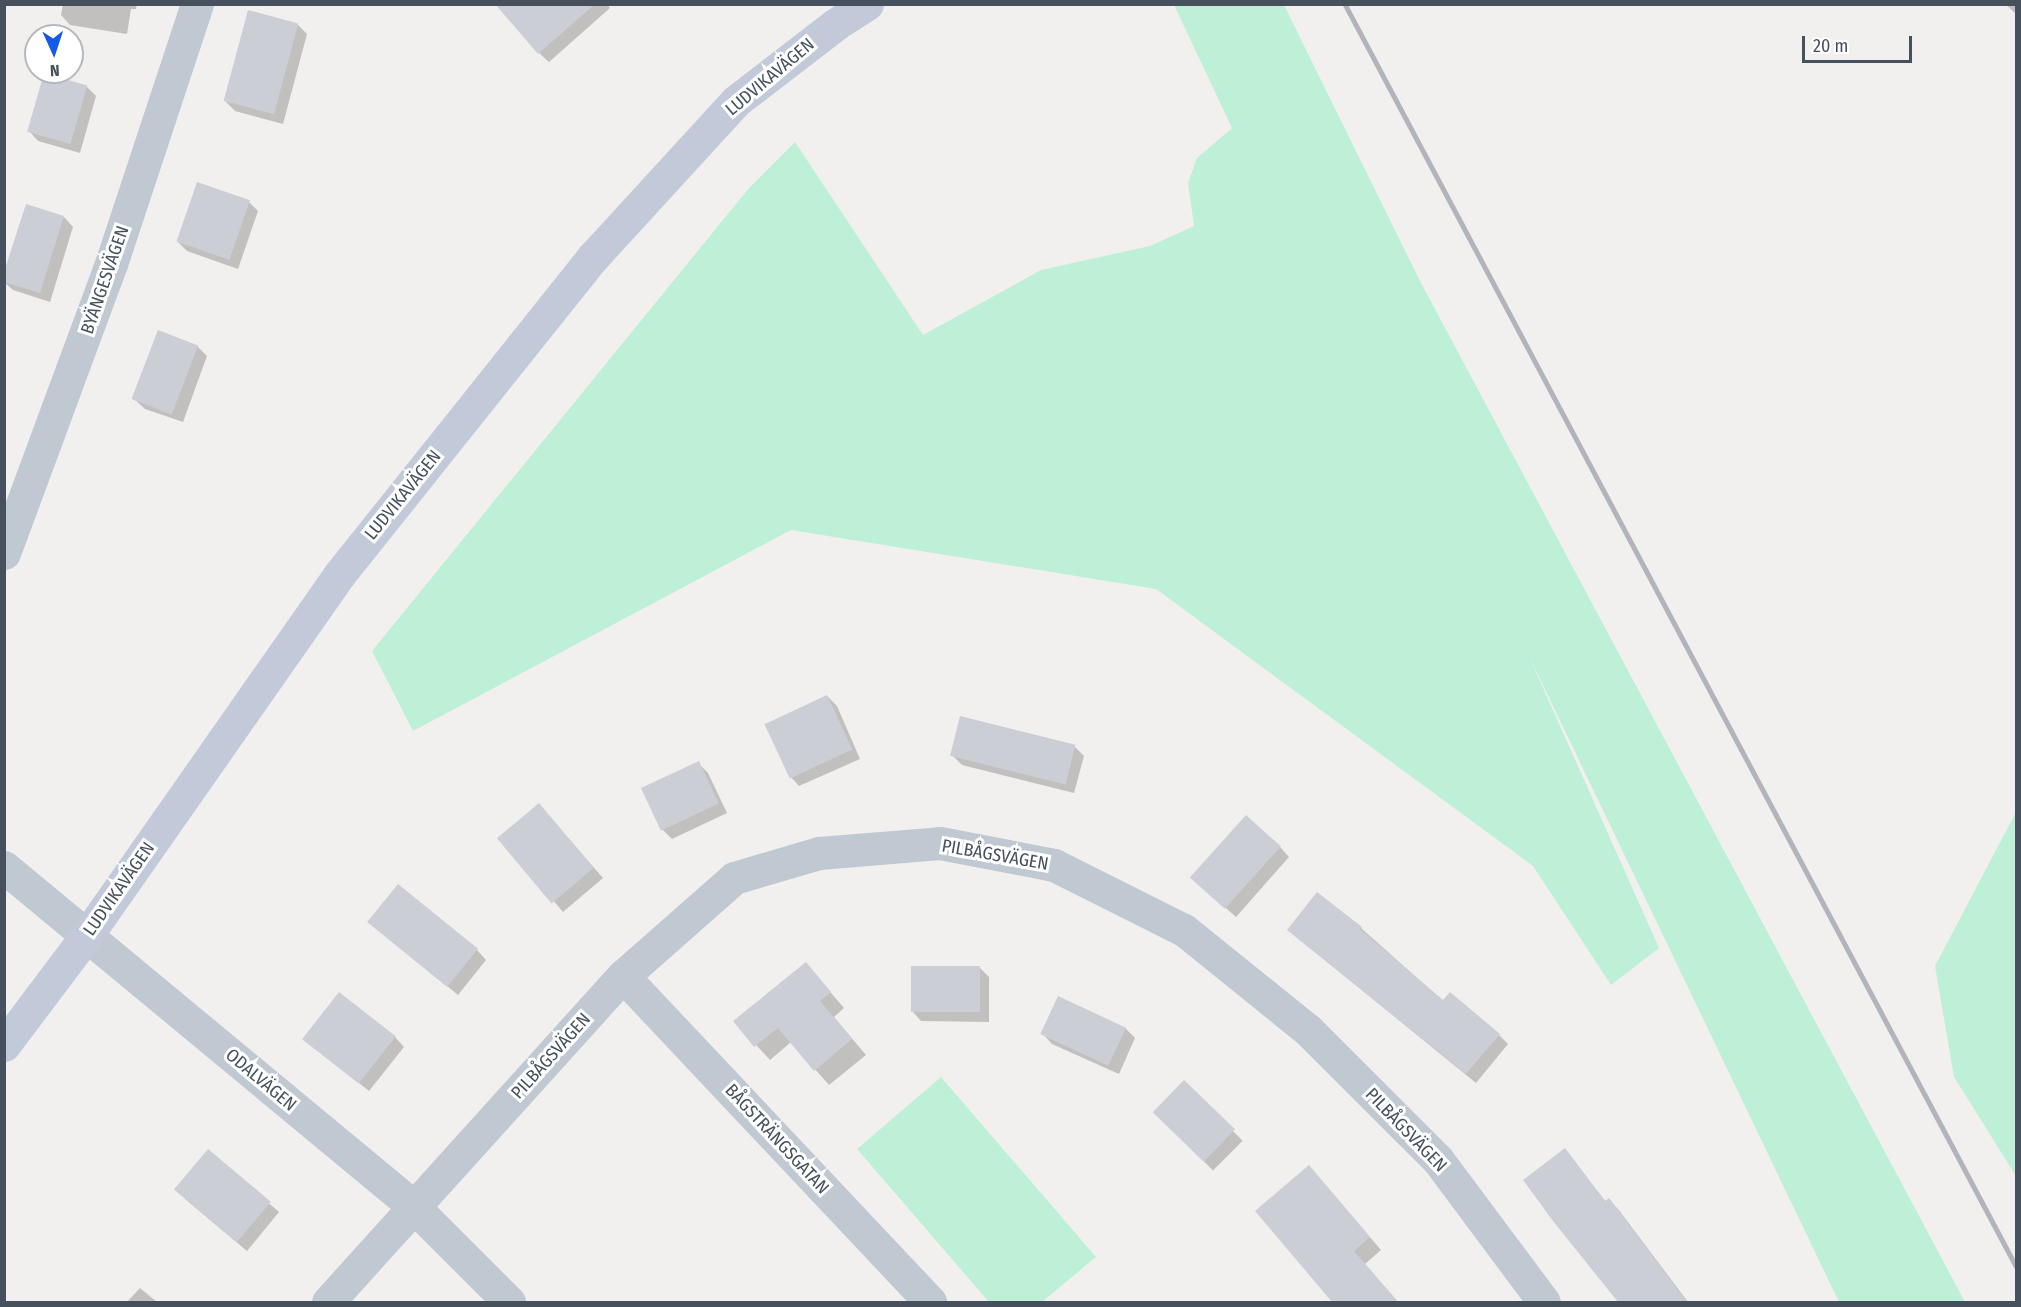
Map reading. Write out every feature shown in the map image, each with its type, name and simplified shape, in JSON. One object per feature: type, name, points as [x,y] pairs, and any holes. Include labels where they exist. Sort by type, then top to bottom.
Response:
[{"type":"street","name":"BYÄNGESVÄGEN","points":[[4,553],[111,264],[197,4]]},
{"type":"street","name":"LUDVIKAVÄGEN","points":[[4,1045],[87,935],[339,575],[594,256],[736,102],[836,24],[867,4]]},
{"type":"street","name":"PILBÅGSVÄGEN","points":[[328,1302],[623,976],[734,878],[819,853],[940,843],[1054,865],[1184,930],[1308,1030],[1438,1160],[1544,1302]]},
{"type":"street","name":"ODALVÄGEN","points":[[4,867],[413,1206],[509,1302]]},
{"type":"street","name":"BÅGSTRÄNGSGATAN","points":[[623,976],[930,1302]]},
{"type":"green space","points":[[1174,5],[1284,5],[1420,281],[1965,1302],[1839,1302],[1528,654],[1659,948],[1611,985],[1533,866],[1156,589],[791,530],[413,731],[372,651],[749,188],[795,142],[923,335],[1041,270],[1150,246],[1194,226],[1188,183],[1197,158],[1232,128]]},
{"type":"green space","points":[[2016,812],[2016,1176],[1954,1077],[1935,966]]},
{"type":"green space","points":[[941,1077],[1096,1257],[1042,1302],[989,1302],[857,1149]]},
{"type":"building","points":[[495,4],[595,4],[538,54]]},
{"type":"building","points":[[248,10],[298,23],[274,114],[224,101]]},
{"type":"building","points":[[41,84],[87,85],[70,144],[27,132]]},
{"type":"building","points":[[197,182],[250,200],[229,260],[176,242]]},
{"type":"building","points":[[26,204],[64,216],[40,293],[4,282],[4,272]]},
{"type":"building","points":[[158,330],[198,345],[172,414],[131,399]]},
{"type":"building","points":[[827,695],[852,749],[790,779],[764,724]]},
{"type":"building","points":[[960,716],[1075,745],[1066,785],[950,756]]},
{"type":"building","points":[[699,761],[719,804],[661,831],[641,788]]},
{"type":"building","points":[[539,803],[594,868],[552,903],[497,838]]},
{"type":"building","points":[[1246,815],[1281,846],[1225,909],[1190,877]]},
{"type":"building","points":[[398,884],[478,949],[447,987],[367,922]]},
{"type":"building","points":[[1317,892],[1362,927],[1360,929],[1443,1000],[1450,992],[1500,1034],[1466,1074],[1287,930]]},
{"type":"building","points":[[806,962],[831,992],[820,1001],[852,1039],[814,1071],[778,1028],[754,1047],[733,1021]]},
{"type":"building","points":[[911,966],[980,966],[980,1012],[911,1012]]},
{"type":"building","points":[[339,992],[396,1036],[359,1084],[302,1039]]},
{"type":"building","points":[[1058,996],[1126,1028],[1108,1066],[1040,1034]]},
{"type":"building","points":[[1184,1080],[1235,1129],[1204,1162],[1153,1112]]},
{"type":"building","points":[[1565,1148],[1605,1201],[1609,1198],[1687,1302],[1618,1302],[1553,1221],[1523,1180]]},
{"type":"building","points":[[208,1149],[271,1202],[237,1242],[174,1190]]},
{"type":"building","points":[[1309,1165],[1370,1237],[1354,1251],[1398,1302],[1332,1302],[1255,1211]]},
{"type":"railway","points":[[1345,4],[2016,1266]]}]
